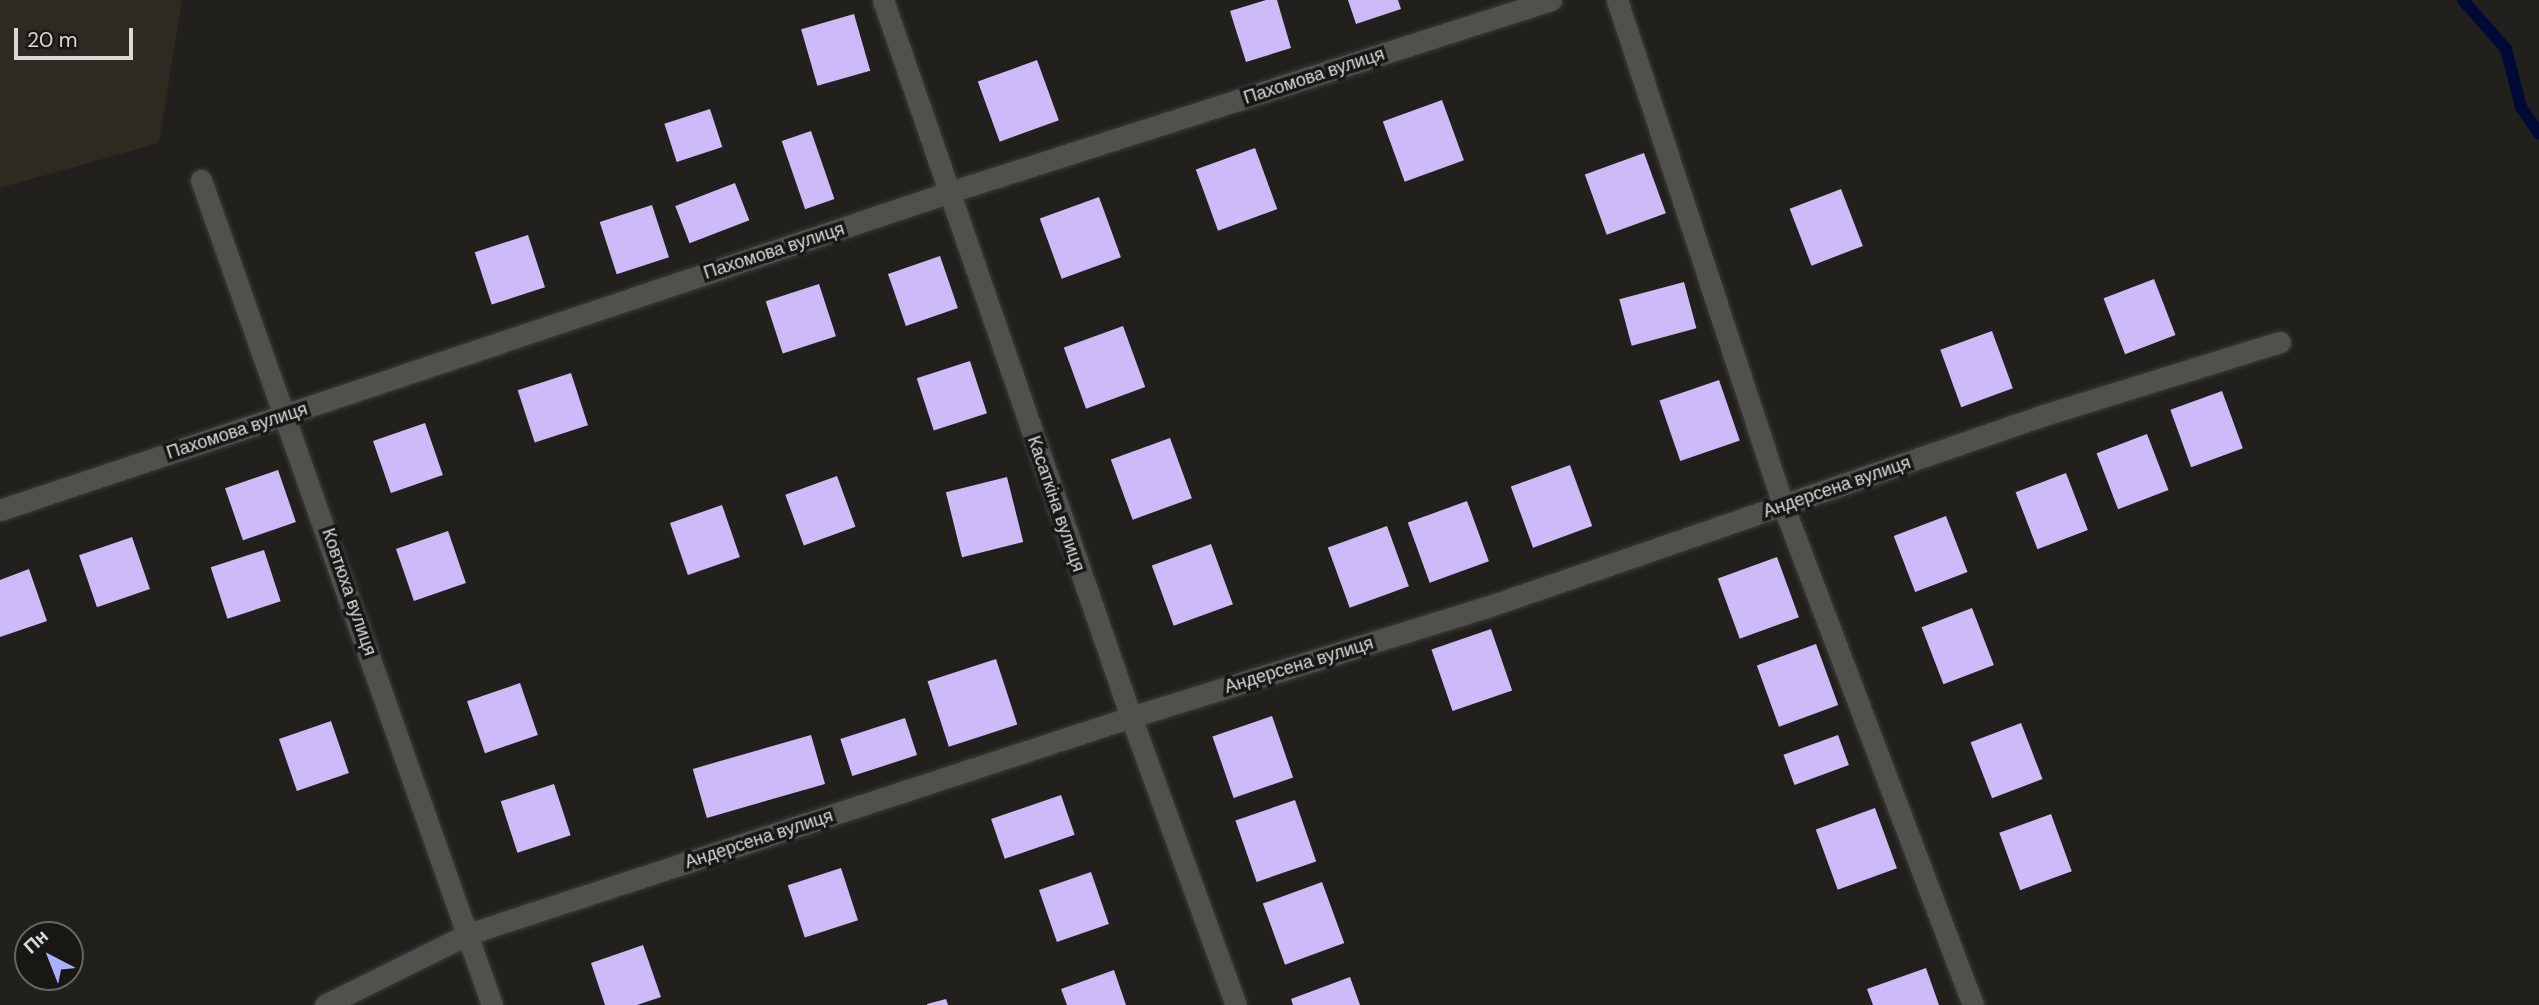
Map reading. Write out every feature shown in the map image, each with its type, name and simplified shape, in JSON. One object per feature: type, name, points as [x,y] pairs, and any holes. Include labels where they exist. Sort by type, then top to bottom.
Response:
[{"type":"street","name":"Касаткіна вулиця","points":[[883,0],[947,193],[1130,717],[1236,1005]]},
{"type":"street","name":"Пахомова вулиця","points":[[0,510],[947,193],[1551,0]]},
{"type":"street","points":[[1617,0],[1783,505],[1973,1005]]},
{"type":"street","name":"Ковтюха вулиця","points":[[201,180],[287,414],[492,1005]]},
{"type":"street","name":"Андерсена вулиця","points":[[325,1005],[468,934],[1130,717],[1487,607],[2044,415],[2280,342]]},
{"type":"shaded area","points":[[0,0],[182,0],[159,143],[0,188]]},
{"type":"building","points":[[1266,0],[1277,0],[1291,48],[1246,62],[1230,11]]},
{"type":"building","points":[[1348,0],[1398,0],[1401,9],[1356,24]]},
{"type":"building","points":[[854,14],[870,71],[817,86],[801,29]]},
{"type":"building","points":[[1037,60],[1059,120],[1000,142],[978,82]]},
{"type":"building","points":[[1442,100],[1464,160],[1405,182],[1383,122]]},
{"type":"building","points":[[710,109],[722,147],[677,162],[664,124]]},
{"type":"building","points":[[811,131],[834,199],[805,209],[782,141]]},
{"type":"building","points":[[1255,148],[1277,209],[1218,231],[1196,170]]},
{"type":"building","points":[[1644,153],[1666,213],[1607,235],[1585,175]]},
{"type":"building","points":[[735,183],[749,220],[690,243],[675,206]]},
{"type":"building","points":[[1841,189],[1863,246],[1812,266],[1790,209]]},
{"type":"building","points":[[1099,197],[1121,257],[1062,279],[1040,219]]},
{"type":"building","points":[[652,205],[669,257],[617,274],[600,222]]},
{"type":"building","points":[[528,235],[545,287],[492,305],[475,252]]},
{"type":"building","points":[[940,256],[958,308],[906,326],[888,274]]},
{"type":"building","points":[[2154,279],[2176,335],[2125,354],[2104,298]]},
{"type":"building","points":[[1684,282],[1696,328],[1632,346],[1619,299]]},
{"type":"building","points":[[819,284],[836,336],[783,354],[766,301]]},
{"type":"building","points":[[1123,326],[1145,387],[1086,409],[1064,348]]},
{"type":"building","points":[[1992,331],[2013,388],[1961,407],[1940,350]]},
{"type":"building","points":[[970,361],[987,413],[934,431],[917,378]]},
{"type":"building","points":[[571,373],[588,425],[535,443],[518,390]]},
{"type":"building","points":[[1719,380],[1740,441],[1680,461],[1659,401]]},
{"type":"building","points":[[2222,391],[2243,448],[2191,467],[2170,410]]},
{"type":"building","points":[[425,423],[443,475],[391,493],[373,441]]},
{"type":"building","points":[[2147,434],[2169,490],[2118,509],[2097,453]]},
{"type":"building","points":[[1170,438],[1192,498],[1133,520],[1111,460]]},
{"type":"building","points":[[1570,465],[1592,526],[1533,548],[1511,487]]},
{"type":"building","points":[[278,470],[296,522],[243,540],[225,488]]},
{"type":"building","points":[[2066,473],[2088,530],[2037,549],[2016,492]]},
{"type":"building","points":[[837,476],[855,527],[804,546],[785,495]]},
{"type":"building","points":[[1007,477],[1023,542],[962,557],[946,492]]},
{"type":"building","points":[[1467,501],[1489,561],[1430,583],[1408,523]]},
{"type":"building","points":[[722,505],[740,557],[688,575],[670,523]]},
{"type":"building","points":[[1946,516],[1968,572],[1915,592],[1894,536]]},
{"type":"building","points":[[1387,526],[1409,586],[1350,608],[1328,548]]},
{"type":"building","points":[[448,531],[466,583],[414,601],[396,549]]},
{"type":"building","points":[[132,537],[150,589],[97,607],[79,555]]},
{"type":"building","points":[[1211,544],[1233,604],[1174,626],[1152,566]]},
{"type":"building","points":[[264,550],[281,601],[227,619],[211,567]]},
{"type":"building","points":[[1777,557],[1799,617],[1740,639],[1718,579]]},
{"type":"building","points":[[29,569],[47,621],[0,637],[0,580]]},
{"type":"building","points":[[1972,608],[1994,665],[1943,684],[1922,627]]},
{"type":"building","points":[[1491,629],[1512,690],[1453,711],[1431,650]]},
{"type":"building","points":[[1816,644],[1838,705],[1779,727],[1757,666]]},
{"type":"building","points":[[996,659],[1017,725],[949,747],[928,681]]},
{"type":"building","points":[[520,683],[538,735],[485,753],[467,701]]},
{"type":"building","points":[[1272,716],[1293,777],[1234,798],[1212,737]]},
{"type":"building","points":[[905,718],[917,755],[852,776],[840,739]]},
{"type":"building","points":[[331,721],[349,773],[297,791],[279,739]]},
{"type":"building","points":[[2021,723],[2043,779],[1992,798],[1971,742]]},
{"type":"building","points":[[811,735],[825,784],[707,818],[693,769]]},
{"type":"building","points":[[1838,735],[1849,765],[1794,785],[1783,755]]},
{"type":"building","points":[[554,784],[571,835],[517,853],[501,801]]},
{"type":"building","points":[[1061,795],[1075,835],[1005,859],[991,819]]},
{"type":"building","points":[[1295,800],[1316,861],[1257,882],[1235,821]]},
{"type":"building","points":[[1875,808],[1897,868],[1838,890],[1816,830]]},
{"type":"building","points":[[2051,814],[2072,871],[2020,890],[1999,833]]},
{"type":"building","points":[[841,868],[858,920],[805,938],[788,885]]},
{"type":"building","points":[[1091,872],[1109,924],[1057,942],[1039,890]]},
{"type":"building","points":[[1322,882],[1344,943],[1285,965],[1263,904]]},
{"type":"building","points":[[643,945],[661,997],[637,1005],[605,1005],[591,963]]},
{"type":"building","points":[[1926,968],[1939,1005],[1873,1005],[1867,989]]},
{"type":"building","points":[[1114,970],[1126,1005],[1067,1005],[1061,989]]},
{"type":"building","points":[[1350,977],[1360,1005],[1293,1005],[1291,999]]},
{"type":"building","points":[[946,999],[948,1005],[927,1005],[927,1004]]},
{"type":"waterway","points":[[2463,0],[2506,49],[2521,107],[2539,134]]}]
